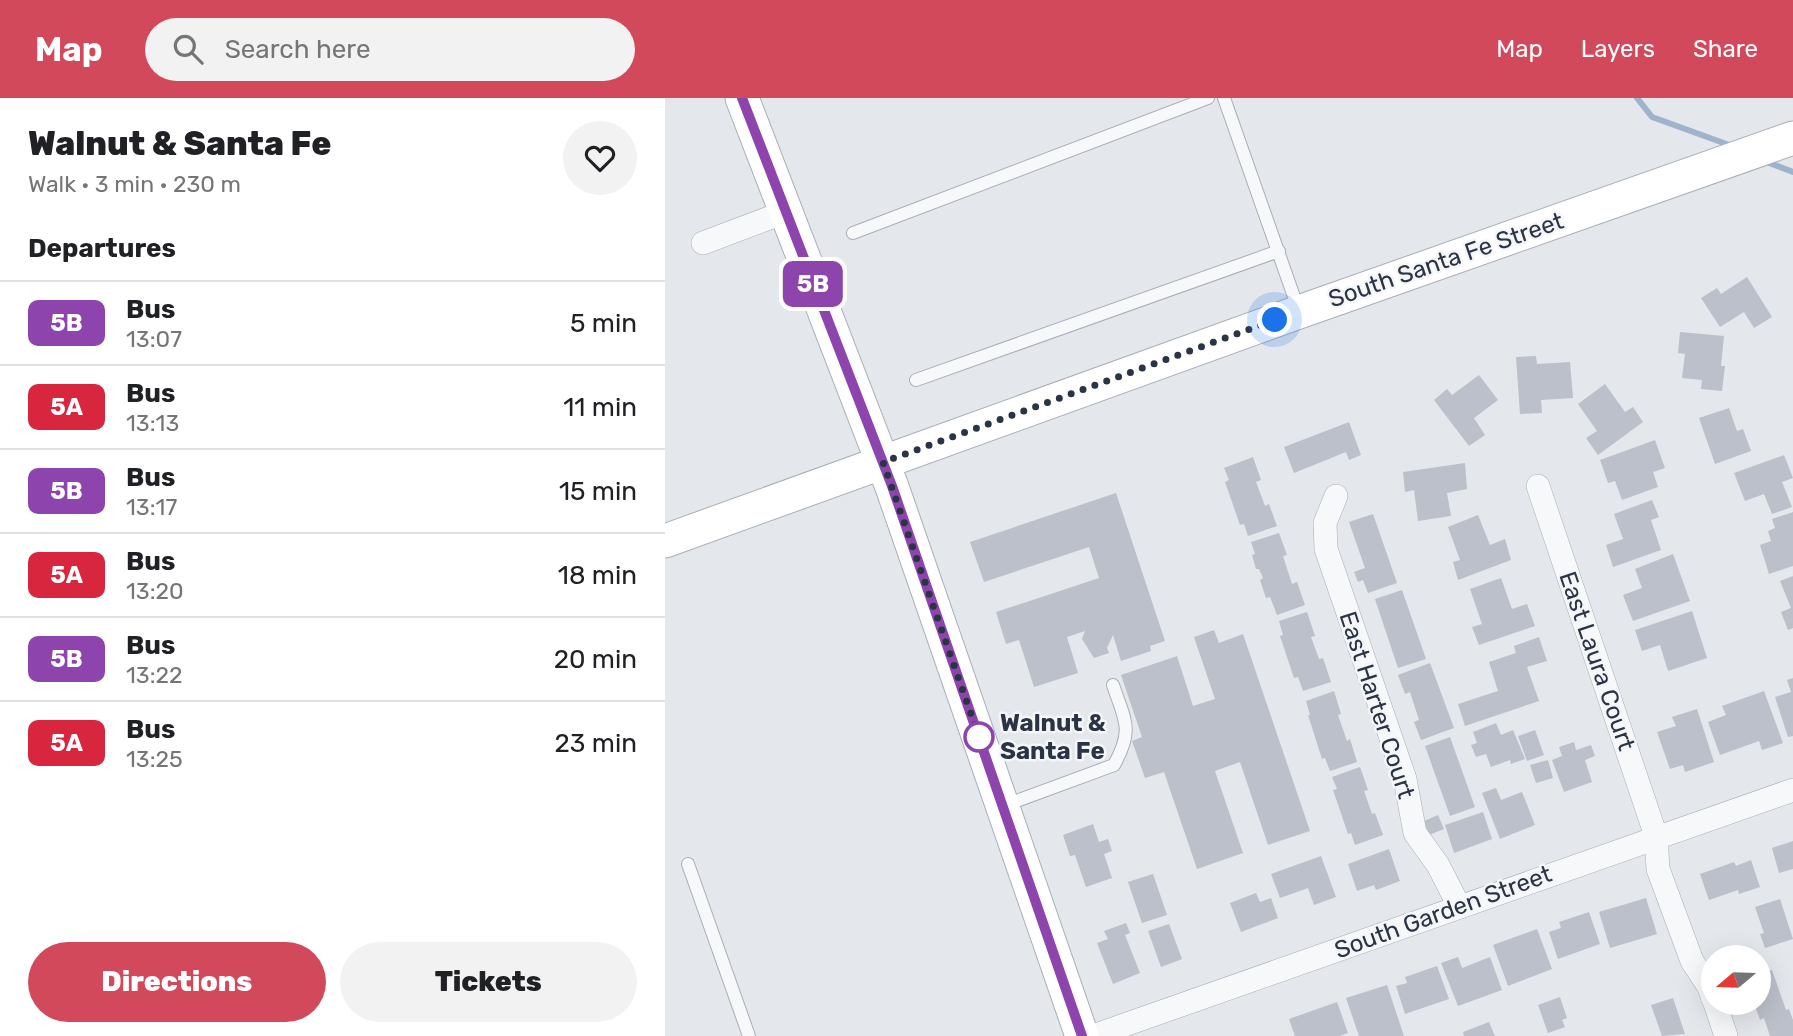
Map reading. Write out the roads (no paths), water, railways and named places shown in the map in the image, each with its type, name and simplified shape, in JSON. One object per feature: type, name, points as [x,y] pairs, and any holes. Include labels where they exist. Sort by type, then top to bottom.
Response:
[{"type":"street","points":[[741,98],[883,462],[1082,1036]]},
{"type":"street","name":"South Santa Fe Street","points":[[665,541],[1780,142]]},
{"type":"street","points":[[703,243],[785,212]]},
{"type":"street","name":"East Laura Court","points":[[1538,486],[1656,836],[1658,869],[1692,961],[1701,975]]},
{"type":"street","name":"East Harter Court","points":[[1336,496],[1325,523],[1326,549],[1405,779],[1415,832],[1438,865],[1459,906]]},
{"type":"street","name":"South Garden Street","points":[[1093,1036],[1793,790]]},
{"type":"street","name":"East Laura Court","points":[[1719,1015],[1726,1036]]},
{"type":"lane","points":[[853,233],[1208,98]]},
{"type":"lane","points":[[1224,98],[1299,312]]},
{"type":"lane","points":[[916,380],[1279,251]]},
{"type":"lane","points":[[1003,806],[1114,765],[1126,740],[1127,728],[1112,685]]},
{"type":"lane","points":[[688,864],[749,1036]]},
{"type":"waterway","points":[[1637,98],[1652,117],[1732,146]]},
{"type":"waterway","points":[[1764,161],[1793,172]]},
{"type":"place","name":"Walnut & Santa Fe","points":[[979,737]]}]
